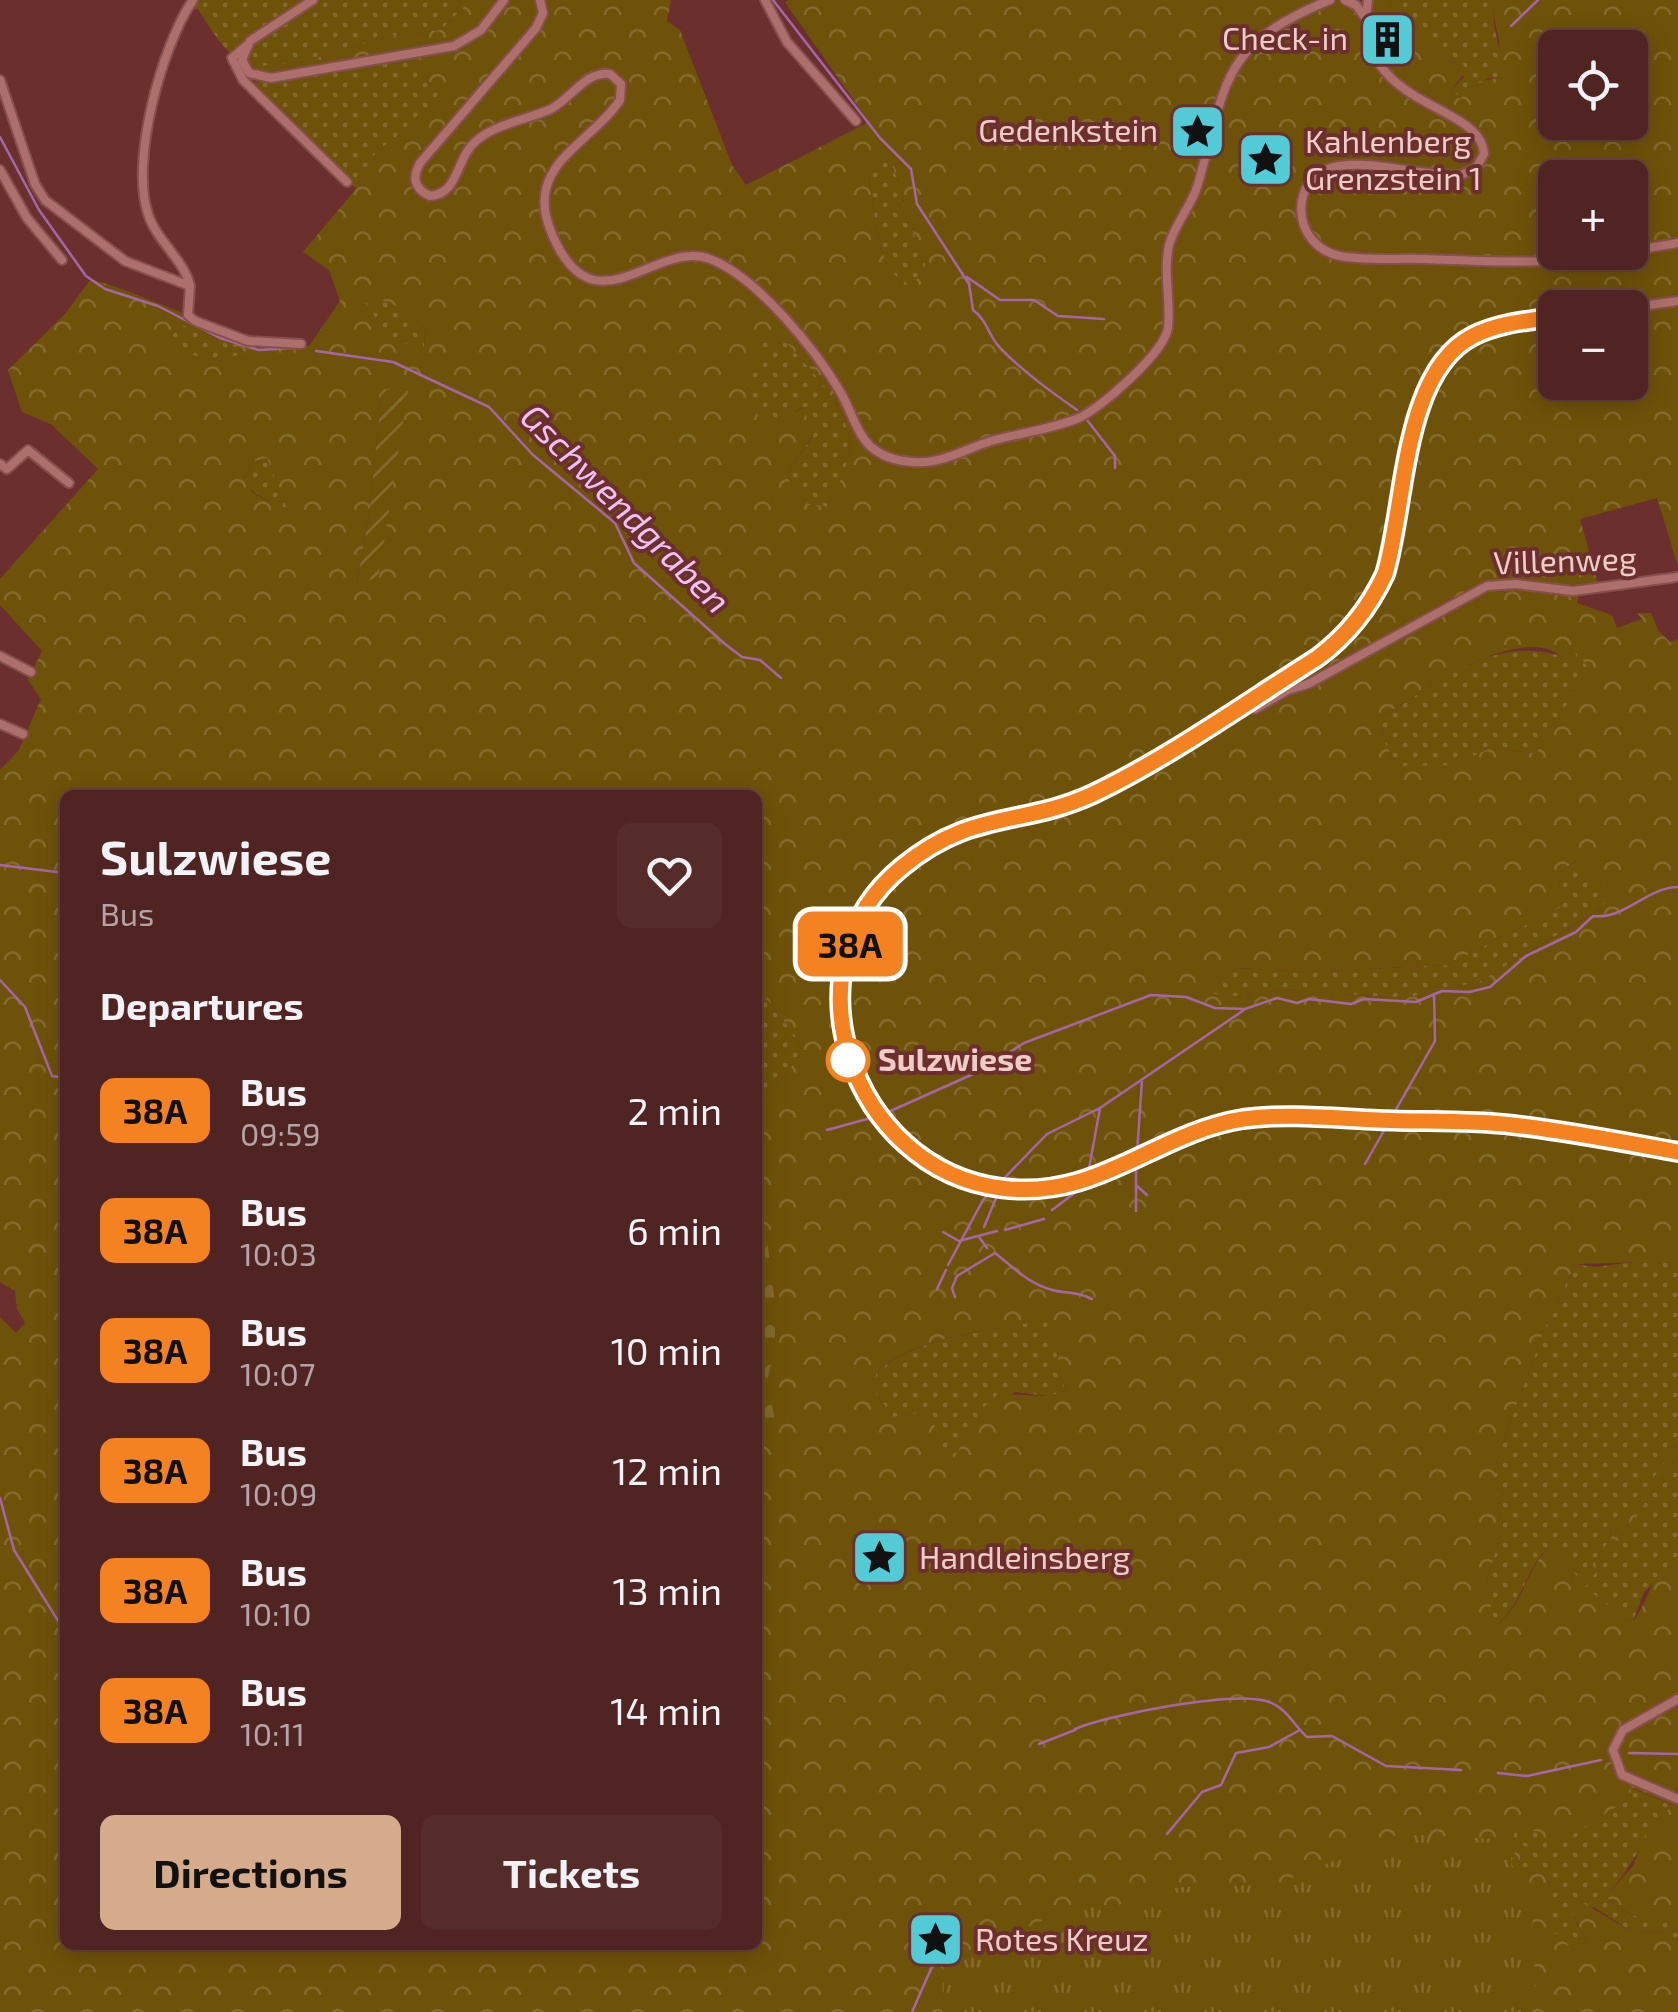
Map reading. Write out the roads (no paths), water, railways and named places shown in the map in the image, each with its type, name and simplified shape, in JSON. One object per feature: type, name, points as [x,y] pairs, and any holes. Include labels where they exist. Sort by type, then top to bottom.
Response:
[{"type":"street","points":[[193,0],[163,60],[144,158],[148,214],[190,286],[188,315],[195,321],[248,341],[301,344]]},
{"type":"street","points":[[313,0],[232,58],[240,76],[347,182]]},
{"type":"street","points":[[246,46],[245,68],[261,78],[445,48],[473,36],[504,0]]},
{"type":"street","points":[[540,0],[543,13],[536,28],[418,166],[415,180],[424,193],[436,196],[448,190],[466,154],[484,136],[553,108],[596,75],[610,74],[621,84],[620,100],[563,155],[546,191],[551,232],[580,271],[616,281],[682,256],[718,263],[771,305],[831,377],[866,441],[898,460],[934,461],[1078,418],[1159,349],[1166,334],[1170,245],[1196,192],[1209,129],[1228,75],[1260,40],[1331,0]]},
{"type":"street","points":[[764,0],[787,42],[856,121]]},
{"type":"street","points":[[1344,0],[1356,5],[1366,19]]},
{"type":"street","points":[[1368,0],[1366,19],[1374,50],[1389,77],[1411,96],[1473,129],[1482,141],[1484,154],[1476,168],[1461,175],[1346,165],[1322,172],[1309,183],[1300,204],[1301,222],[1314,244],[1347,257],[1538,261]]},
{"type":"street","points":[[0,80],[36,184],[51,206],[125,261],[190,286]]},
{"type":"street","points":[[0,170],[28,218],[62,260]]},
{"type":"street","points":[[1648,248],[1675,244]]},
{"type":"street","points":[[1648,305],[1678,301]]},
{"type":"street","points":[[1538,320],[1484,331],[1444,358],[1422,397],[1390,560],[1373,598],[1328,650],[1091,795],[982,822],[947,836],[886,882],[858,923],[840,993],[845,1052],[866,1097],[887,1127],[932,1163],[1002,1188],[1061,1186],[1126,1166],[1197,1132],[1243,1119],[1512,1124],[1678,1152]]},
{"type":"street","points":[[0,479],[4,466],[28,450],[69,484]]},
{"type":"street","name":"Villenweg","points":[[1249,699],[1255,709],[1288,690],[1308,684],[1487,586],[1515,584],[1573,591],[1678,578]]},
{"type":"street","points":[[0,657],[32,672]]},
{"type":"street","points":[[0,724],[22,734]]},
{"type":"street","points":[[1678,1699],[1623,1730],[1612,1750],[1622,1775],[1678,1799]]},
{"type":"waterway","points":[[773,0],[880,138],[911,169],[917,204],[969,284],[973,310],[997,344],[1028,374],[1077,410]]},
{"type":"waterway","points":[[1511,26],[1538,0]]},
{"type":"waterway","name":"Gschwendgraben","points":[[0,137],[39,210],[86,276],[105,289],[158,306],[220,338],[259,350],[292,348]]},
{"type":"waterway","points":[[967,277],[1000,300],[1034,300],[1058,316],[1104,319]]},
{"type":"waterway","name":"Gschwendgraben","points":[[316,351],[393,362],[489,407],[533,455],[615,523],[634,563],[725,644],[742,657],[760,660],[781,678]]},
{"type":"waterway","points":[[1087,420],[1115,456],[1115,468]]},
{"type":"waterway","points":[[0,865],[60,872]]},
{"type":"waterway","points":[[886,1113],[980,1071],[1024,1043],[1151,995],[1186,997],[1215,1008],[1245,1009],[1277,998],[1297,1003],[1309,999],[1351,1004],[1364,999],[1416,1002],[1442,991],[1469,992],[1490,987],[1526,956],[1576,932],[1593,916],[1615,913],[1656,892],[1678,887]]},
{"type":"waterway","points":[[0,980],[25,1007],[52,1076],[60,1077]]},
{"type":"waterway","points":[[1365,1164],[1435,1041],[1434,994]]},
{"type":"waterway","points":[[948,1265],[983,1200],[1047,1134],[1100,1108],[1244,1010]]},
{"type":"waterway","points":[[1137,1153],[1142,1081]]},
{"type":"waterway","points":[[1088,1174],[1100,1108]]},
{"type":"waterway","points":[[827,1130],[878,1116]]},
{"type":"waterway","points":[[1136,1161],[1136,1211]]},
{"type":"waterway","points":[[1137,1186],[1147,1195]]},
{"type":"waterway","points":[[1052,1210],[1080,1189]]},
{"type":"waterway","points":[[984,1227],[996,1198],[989,1194]]},
{"type":"waterway","points":[[1005,1230],[1044,1219]]},
{"type":"waterway","points":[[943,1232],[959,1241],[997,1231]]},
{"type":"waterway","points":[[979,1237],[987,1248]]},
{"type":"waterway","points":[[955,1297],[952,1288],[957,1276],[995,1253],[1036,1284],[1092,1299]]},
{"type":"waterway","points":[[937,1289],[946,1270]]},
{"type":"waterway","points":[[0,1498],[14,1550],[60,1624]]},
{"type":"waterway","points":[[1075,1729],[1169,1706],[1249,1699],[1279,1707],[1307,1737],[1332,1736],[1386,1766],[1461,1770]]},
{"type":"waterway","points":[[1039,1744],[1075,1730]]},
{"type":"waterway","points":[[1167,1834],[1202,1792],[1221,1785],[1236,1753],[1269,1747],[1298,1731]]},
{"type":"waterway","points":[[1629,1753],[1678,1754]]},
{"type":"waterway","points":[[1498,1773],[1527,1776],[1601,1760]]},
{"type":"waterway","points":[[912,2012],[938,1953]]},
{"type":"place","name":"Check-in","points":[[1387,39]]},
{"type":"place","name":"Gedenkstein","points":[[1197,131]]},
{"type":"place","name":"Kahlenberg Grenzstein 1","points":[[1266,160]]},
{"type":"place","name":"Sulzwiese","points":[[848,1060]]},
{"type":"place","name":"Handleinsberg","points":[[880,1558]]},
{"type":"place","name":"Rotes Kreuz","points":[[936,1940]]}]
